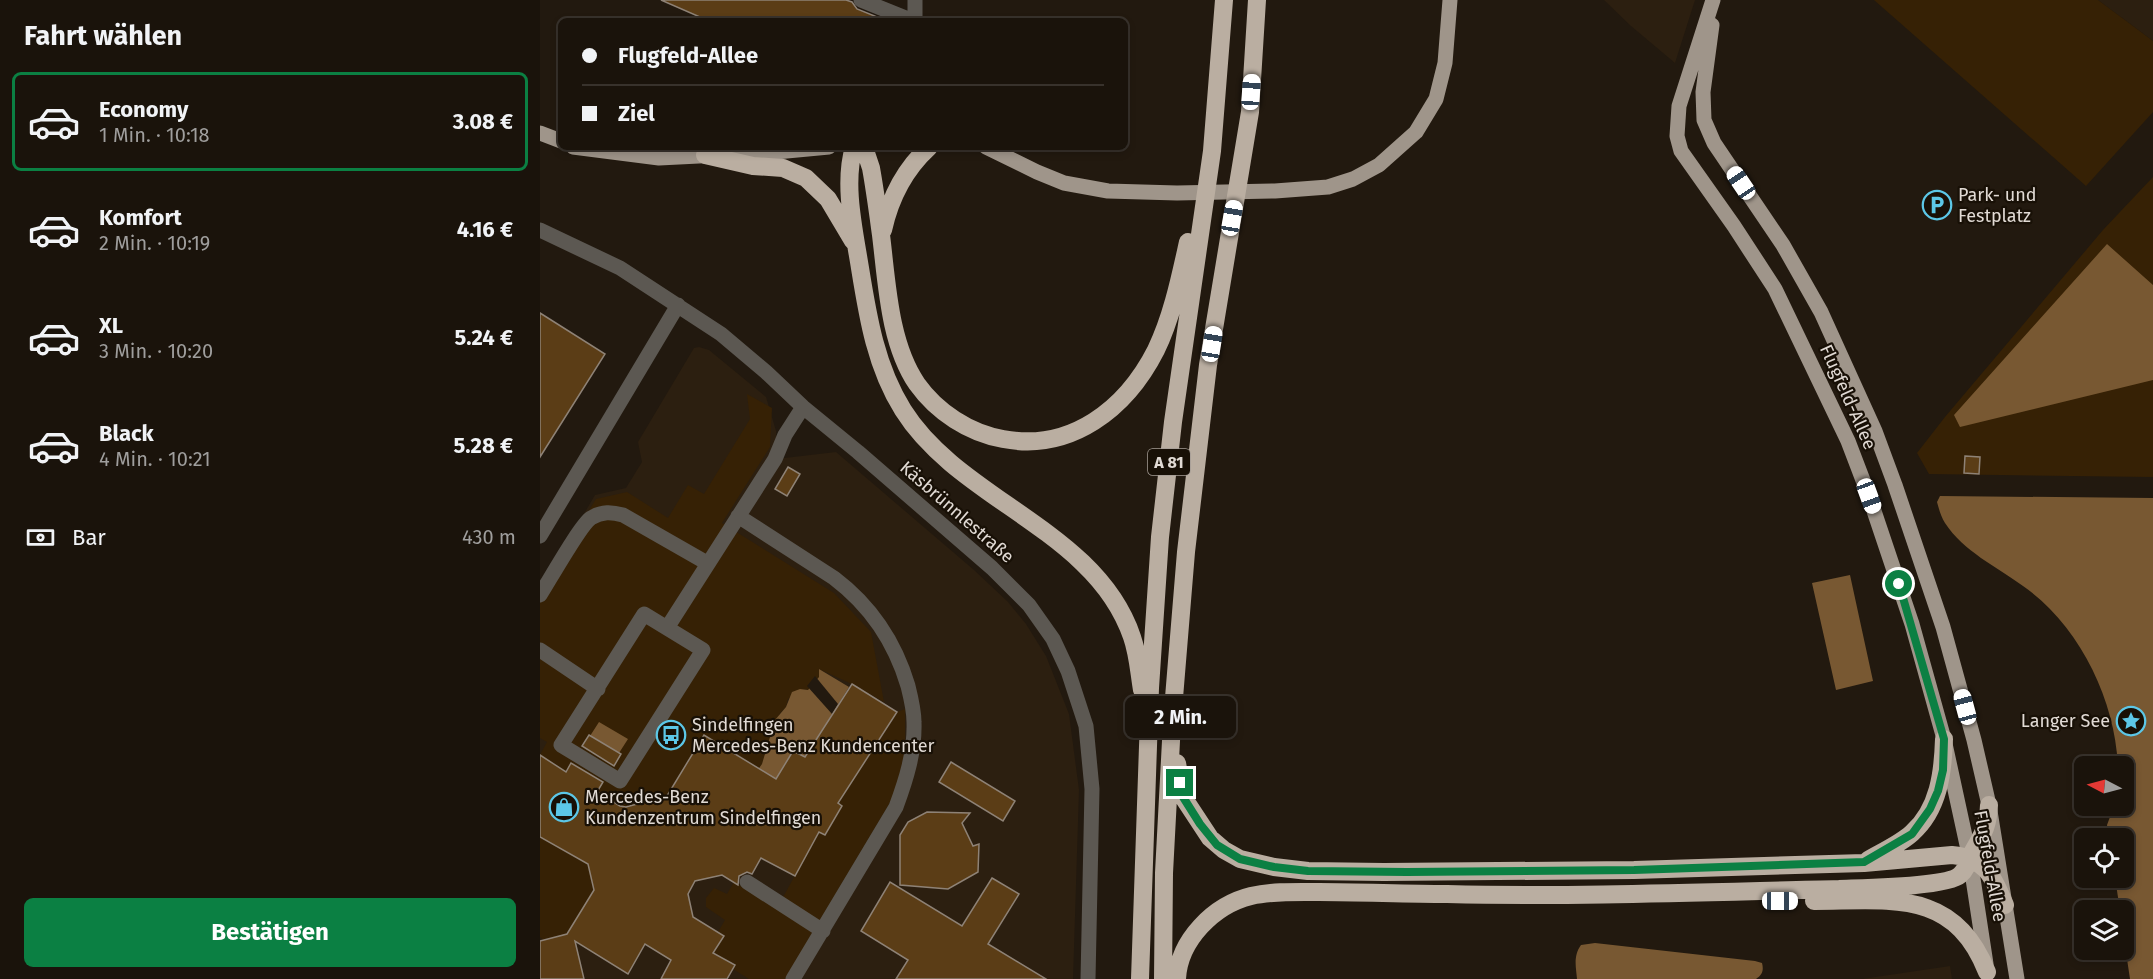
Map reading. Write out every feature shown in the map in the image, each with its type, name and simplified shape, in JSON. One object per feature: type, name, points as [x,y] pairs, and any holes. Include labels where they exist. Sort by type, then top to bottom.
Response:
[{"type":"highway","name":"A 81","points":[[1140,979],[1146,776],[1153,623],[1160,537],[1173,422],[1212,151],[1224,0]]},
{"type":"highway","name":"A 81","points":[[1163,979],[1164,873],[1172,722],[1186,552],[1208,364],[1250,112],[1257,0]]},
{"type":"highway","points":[[853,150],[849,169],[857,248],[876,350],[884,373],[903,411],[927,441],[958,470],[1069,550],[1100,582],[1125,621],[1132,637],[1141,682],[1146,776]]},
{"type":"highway","points":[[865,150],[872,168],[887,295],[902,353],[917,384],[930,400],[955,421],[971,430],[993,438],[1030,442],[1071,434],[1091,424],[1108,413],[1134,385],[1156,349],[1179,282],[1194,211],[1199,173],[1212,151]]},
{"type":"highway","points":[[881,237],[887,211],[903,177],[926,150]]},
{"type":"highway","points":[[705,155],[753,166],[783,168],[806,177],[828,199],[857,248]]},
{"type":"highway","points":[[1172,722],[1183,797],[1200,824],[1210,838],[1224,850],[1240,859],[1274,867],[1308,871],[1384,872],[1598,870],[1864,862],[1947,854],[1980,863],[1990,873],[2005,905]]},
{"type":"highway","points":[[1864,862],[1912,834],[1923,821],[1938,791],[1943,770],[1944,739]]},
{"type":"highway","points":[[1178,979],[1186,944],[1196,931],[1229,905],[1249,896],[1282,892],[1636,894],[1870,888],[1929,883],[1959,876],[1985,830],[1989,805]]},
{"type":"highway","points":[[1636,894],[1780,901],[1899,901],[1921,905],[1936,914],[1947,917],[1958,926],[1979,952],[1988,975]]},
{"type":"main road","points":[[992,150],[1064,183],[1108,191],[1177,194],[1275,191],[1328,187],[1353,179],[1378,165],[1416,132],[1436,99],[1445,63],[1450,0]]},
{"type":"main road","name":"Flugfeld-Allee","points":[[1714,0],[1679,106],[1677,136],[1681,152],[1734,226],[1775,289],[1848,441],[1896,573],[1944,739],[1970,859],[1988,975]]},
{"type":"main road","name":"Flugfeld-Allee","points":[[1714,0],[1703,92],[1703,117],[1707,130],[1806,283],[1875,431],[1919,552],[1943,627],[1971,730],[1989,805],[2017,979]]},
{"type":"main road","points":[[540,133],[558,142]]},
{"type":"main road","points":[[540,142],[558,143]]},
{"type":"main road","points":[[600,150],[658,158],[782,150]]},
{"type":"street","points":[[861,0],[906,18]]},
{"type":"street","points":[[914,18],[915,0]]},
{"type":"street","name":"Käsbrünnlestraße","points":[[540,230],[620,268],[721,334],[803,407],[992,567],[1029,605],[1053,639],[1068,671],[1086,726],[1092,789],[1088,979]]},
{"type":"street","points":[[540,536],[678,305]]},
{"type":"street","points":[[667,628],[776,459],[785,435],[803,407]]},
{"type":"street","points":[[540,595],[586,521],[602,513],[623,515],[707,563]]},
{"type":"street","points":[[738,516],[849,589],[877,619],[903,669],[915,721],[906,780],[896,807],[793,979]]},
{"type":"street","points":[[644,614],[667,628],[703,650],[620,781],[561,746],[644,614]]},
{"type":"street","points":[[540,650],[598,689]]},
{"type":"street","points":[[747,882],[823,931]]},
{"type":"shaded area","points":[[1604,0],[1695,0],[1675,63],[1631,26]]},
{"type":"shaded area","points":[[1874,0],[2098,0],[2153,41],[2153,112],[2086,186]]},
{"type":"shaded area","points":[[2098,0],[2153,0],[2153,41]]},
{"type":"shaded area","points":[[2153,177],[2153,477],[1929,474],[1917,453],[2103,230]]},
{"type":"shaded area","points":[[2107,244],[2153,285],[2153,380],[1960,427],[1954,415]]},
{"type":"shaded area","points":[[694,348],[709,350],[766,397],[776,431],[776,459],[836,452],[1008,602],[1026,624],[1046,656],[1069,714],[1079,790],[1073,979],[540,979],[540,589],[595,495],[626,488],[642,462],[638,442]]},
{"type":"shaded area","points":[[747,394],[772,408],[770,447],[722,523],[834,593],[871,632],[884,702],[819,669],[819,677],[808,690],[800,689],[788,699],[786,707],[780,713],[762,764],[752,778],[626,807],[620,806],[540,755],[547,742],[540,738],[540,590],[596,499],[627,492],[668,518],[688,485],[704,494],[750,419]]},
{"type":"shaded area","name":"Langer See","points":[[1940,496],[2153,498],[2153,979],[2130,979],[2127,960],[2134,960],[2134,900],[2118,900],[2117,888],[2134,888],[2134,828],[2107,828],[2107,825],[2110,816],[2134,816],[2134,756],[2117,756],[2110,715],[2101,690],[2077,642],[2061,621],[2023,586],[1961,542],[1945,523],[1937,502]]},
{"type":"shaded area","points":[[1850,575],[1873,681],[1836,690],[1812,583]]},
{"type":"shaded area","points":[[819,669],[849,687],[770,816],[752,778],[762,764],[775,720],[786,707],[792,692],[800,689],[808,690],[819,677]]},
{"type":"shaded area","points":[[905,709],[905,751],[895,794],[785,979],[749,979],[733,969],[735,965],[713,953],[724,936],[718,932],[725,920],[706,907],[706,898],[714,888],[727,894],[734,882],[777,908],[819,832],[825,835],[842,806],[838,803],[897,712]]},
{"type":"shaded area","points":[[599,722],[628,739],[619,753],[590,736]]},
{"type":"shaded area","points":[[540,837],[588,864],[594,890],[567,934],[544,940],[540,937]]},
{"type":"shaded area","points":[[1595,943],[1755,961],[1762,963],[1763,971],[1756,979],[1577,979],[1578,949],[1581,945]]},
{"type":"shaded area","points":[[1950,966],[1952,979],[1862,979]]},
{"type":"pier","points":[[815,676],[838,704],[832,714],[807,686]]},
{"type":"building","points":[[661,0],[846,0],[852,2],[857,9],[880,18],[702,18]]},
{"type":"building","points":[[540,313],[605,354],[540,457]]},
{"type":"building","points":[[1965,456],[1980,457],[1979,474],[1964,473]]},
{"type":"building","points":[[788,467],[800,474],[787,496],[775,489]]},
{"type":"building","points":[[852,684],[897,712],[838,803],[842,806],[825,835],[819,832],[795,876],[761,858],[752,874],[747,872],[739,876],[738,885],[722,875],[695,881],[688,894],[693,917],[724,936],[713,953],[735,965],[727,979],[661,979],[671,960],[645,944],[628,974],[575,941],[584,979],[540,979],[540,941],[567,934],[594,890],[588,864],[540,837],[540,755],[566,772],[571,763],[603,782],[597,792],[620,806],[626,807],[667,796],[704,735],[776,779],[793,751],[805,757]]},
{"type":"building","points":[[589,735],[621,754],[614,766],[582,746]]},
{"type":"building","points":[[951,762],[1015,801],[1003,821],[939,782]]},
{"type":"building","points":[[927,812],[970,813],[962,823],[973,846],[979,844],[978,872],[948,889],[900,885],[900,835],[908,822]]},
{"type":"building","points":[[992,878],[1019,894],[988,944],[1046,979],[896,979],[908,960],[861,931],[890,882],[962,926]]},
{"type":"place","name":"Park- und Festplatz","points":[[1937,205]]},
{"type":"place","name":"Langer See","points":[[2131,721]]},
{"type":"place","name":"Sindelfingen Mercedes-Benz Kundencenter","points":[[671,735]]},
{"type":"place","name":"Mercedes-Benz Kundenzentrum Sindelfingen","points":[[564,807]]},
{"type":"route","points":[[1180,783],[1183,797],[1200,824],[1210,838],[1224,850],[1240,859],[1274,867],[1308,871],[1634,870],[1864,862],[1912,834],[1930,809],[1938,791],[1943,770],[1944,739],[1899,584]]}]
